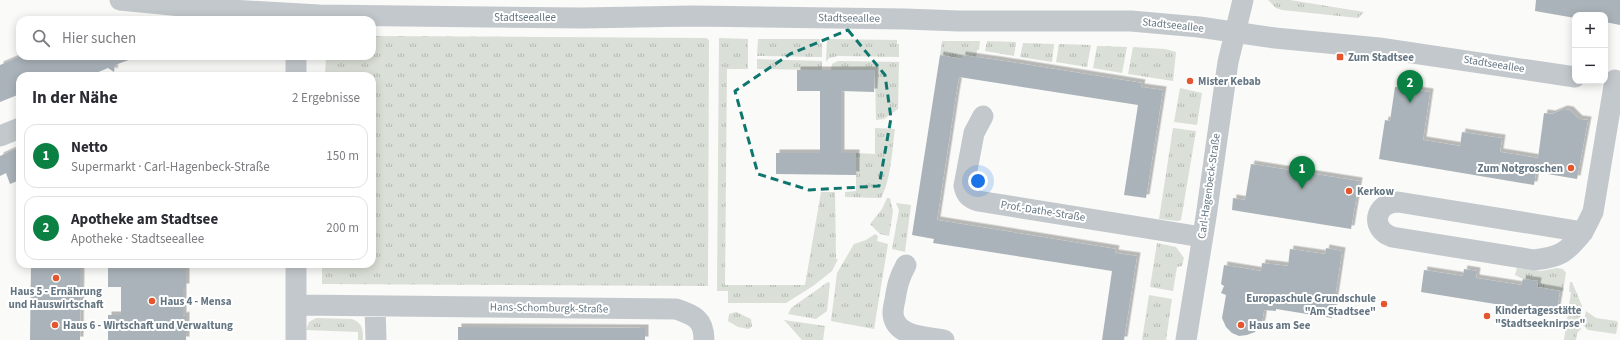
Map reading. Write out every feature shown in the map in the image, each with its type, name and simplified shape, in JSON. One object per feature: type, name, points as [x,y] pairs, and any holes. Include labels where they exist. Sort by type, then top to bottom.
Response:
[{"type":"street","name":"Stadtseeallee","points":[[120,0],[214,9],[559,18],[693,8],[959,21],[1131,21],[1199,27],[1274,38],[1379,48],[1572,76]]},
{"type":"street","name":"Carl-Hagenbeck-Straße","points":[[1186,340],[1228,62],[1244,0]]},
{"type":"street","points":[[296,60],[296,72]]},
{"type":"street","points":[[1583,232],[1398,202],[1391,202],[1384,205],[1377,217],[1381,230],[1386,235],[1392,237],[1534,260],[1550,258],[1564,253],[1583,232],[1593,212],[1613,80]]},
{"type":"street","name":"Prof.-Dathe-Straße","points":[[984,116],[974,133],[964,186],[965,192],[969,197],[978,201],[1202,237]]},
{"type":"street","points":[[0,136],[16,130]]},
{"type":"street","points":[[906,265],[898,279],[893,313],[896,324],[902,330],[913,335],[944,340]]},
{"type":"street","points":[[296,268],[296,340]]},
{"type":"street","name":"Hans-Schomburgk-Straße","points":[[296,305],[676,309],[691,314],[700,322],[704,331],[704,340]]},
{"type":"street","points":[[376,306],[376,340]]},
{"type":"highlighted area","points":[[848,30],[885,75],[891,118],[879,186],[809,190],[758,174],[735,91],[790,54]]},
{"type":"green space","points":[[1268,0],[1290,0],[1364,12],[1358,18],[1282,10],[1276,8]]},
{"type":"green space","points":[[376,36],[706,38],[709,40],[708,286],[322,284],[322,268],[376,268],[376,72],[325,72],[326,60],[376,60]]},
{"type":"green space","points":[[719,38],[748,39],[748,69],[727,69],[725,285],[805,285],[821,192],[835,192],[836,259],[838,259],[832,271],[813,286],[786,303],[728,303],[728,291],[717,291]]},
{"type":"green space","points":[[758,39],[820,39],[820,43],[822,44],[822,57],[757,56]]},
{"type":"green space","points":[[827,39],[897,40],[897,44],[899,44],[899,57],[838,56],[829,58],[826,62]]},
{"type":"green space","points":[[942,41],[980,41],[979,50],[977,50],[976,57],[962,55],[962,59],[940,55]]},
{"type":"green space","points":[[987,41],[1016,42],[1014,56],[985,51]]},
{"type":"green space","points":[[1023,43],[1054,44],[1052,62],[1020,57]]},
{"type":"green space","points":[[1059,44],[1091,45],[1087,67],[1056,62]]},
{"type":"green space","points":[[1097,46],[1127,47],[1122,73],[1093,68]]},
{"type":"green space","points":[[1133,47],[1165,49],[1176,52],[1173,81],[1128,74]]},
{"type":"green space","points":[[757,59],[822,61],[822,70],[757,69]]},
{"type":"green space","points":[[838,61],[899,62],[898,109],[884,119],[876,120],[875,71],[831,70],[832,64]]},
{"type":"green space","points":[[1180,88],[1202,93],[1197,125],[1174,122]]},
{"type":"green space","points":[[875,128],[895,129],[891,165],[887,183],[881,198],[845,197],[845,192],[856,191],[856,153],[875,154]]},
{"type":"green space","points":[[1173,128],[1196,131],[1181,220],[1178,221],[1159,219]]},
{"type":"green space","points":[[887,198],[890,198],[893,211],[889,236],[880,234],[870,224],[882,209]]},
{"type":"green space","points":[[896,203],[911,205],[905,252],[892,249],[899,210]]},
{"type":"green space","points":[[875,234],[878,236],[877,241],[888,244],[874,329],[831,321],[837,273],[854,244],[866,240]]},
{"type":"green space","points":[[1157,243],[1176,247],[1184,258],[1182,266],[1177,267],[1173,291],[1150,287]]},
{"type":"green space","points":[[1517,268],[1541,271],[1557,268],[1563,269],[1566,273],[1563,291],[1537,287],[1538,281],[1523,279],[1515,275]]},
{"type":"green space","points":[[828,282],[830,283],[827,311],[816,319],[788,314],[791,308]]},
{"type":"green space","points":[[1570,282],[1572,282],[1582,306],[1580,320],[1581,329],[1577,333],[1576,340],[1564,340],[1571,292],[1569,292]]},
{"type":"green space","points":[[1149,295],[1172,299],[1166,340],[1142,340]]},
{"type":"green space","points":[[1586,311],[1596,318],[1617,321],[1616,334],[1588,330],[1583,325]]},
{"type":"green space","points":[[736,312],[751,319],[752,326],[749,329],[738,327],[728,321],[729,314]]},
{"type":"green space","points":[[316,318],[352,319],[362,327],[363,340],[358,340],[358,332],[306,330],[309,322]]},
{"type":"green space","points":[[784,320],[825,326],[823,340],[802,340]]},
{"type":"building","points":[[1536,0],[1620,0],[1620,25],[1608,23],[1608,12],[1572,12],[1572,17],[1535,11]]},
{"type":"building","points":[[940,55],[962,59],[962,55],[998,60],[1142,83],[1141,87],[1163,90],[1146,198],[1124,195],[1138,105],[959,77],[956,95],[937,220],[1116,249],[1115,253],[1137,256],[1124,340],[1102,340],[1112,271],[933,243],[934,239],[912,235]]},
{"type":"building","points":[[16,58],[16,60],[129,60],[115,65],[114,72],[108,68],[98,72],[16,72],[16,96],[0,102],[0,65]]},
{"type":"building","points":[[797,70],[875,70],[874,92],[841,91],[841,153],[856,153],[856,175],[776,174],[776,153],[820,153],[820,91],[797,91]]},
{"type":"building","points":[[1395,87],[1430,92],[1423,140],[1460,146],[1462,132],[1502,138],[1500,152],[1538,158],[1544,113],[1552,114],[1564,109],[1570,110],[1579,119],[1588,120],[1577,179],[1536,172],[1534,185],[1379,159],[1385,120],[1390,121]]},
{"type":"building","points":[[16,149],[16,182],[10,184],[6,173],[0,176],[0,156]]},
{"type":"building","points":[[1251,164],[1359,181],[1351,229],[1232,210],[1233,198],[1245,200]]},
{"type":"building","points":[[1326,248],[1342,251],[1332,318],[1276,309],[1276,311],[1264,310],[1262,323],[1255,332],[1239,336],[1232,333],[1226,327],[1222,318],[1226,295],[1221,293],[1224,286],[1221,284],[1224,265],[1261,271],[1262,263],[1288,266],[1290,249],[1325,254]]},
{"type":"building","points":[[31,268],[81,268],[80,340],[30,340]]},
{"type":"building","name":"Haus 4 - Mensa","points":[[108,268],[186,268],[186,287],[183,287],[183,316],[186,315],[186,340],[108,340],[108,315],[121,315],[121,287],[108,287]]},
{"type":"building","points":[[1464,269],[1477,271],[1476,278],[1521,285],[1523,279],[1538,281],[1537,287],[1560,291],[1556,314],[1421,292],[1424,270],[1463,276]]},
{"type":"building","points":[[458,327],[645,328],[645,340],[458,340]]},
{"type":"place","name":"Zum Stadtsee","points":[[1340,57]]},
{"type":"place","name":"Mister Kebab","points":[[1190,81]]},
{"type":"place","name":"Apotheke am Stadtsee","points":[[1410,103]]},
{"type":"place","name":"Zum Notgroschen","points":[[1571,168]]},
{"type":"place","name":"Netto","points":[[1302,189]]},
{"type":"place","name":"Kerkow","points":[[1349,191]]},
{"type":"place","name":"Haus 5 - Ernährung und Hauswirtschaft","points":[[56,278]]},
{"type":"place","name":"Haus 4 - Mensa","points":[[152,301]]},
{"type":"place","name":"Europaschule Grundschule \"Am Stadtsee\"","points":[[1384,304]]},
{"type":"place","name":"Kindertagesstätte \"Stadtseeknirpse\"","points":[[1487,316]]},
{"type":"place","name":"Haus 6 - Wirtschaft und Verwaltung","points":[[55,325]]},
{"type":"place","name":"Haus am See","points":[[1241,325]]}]
